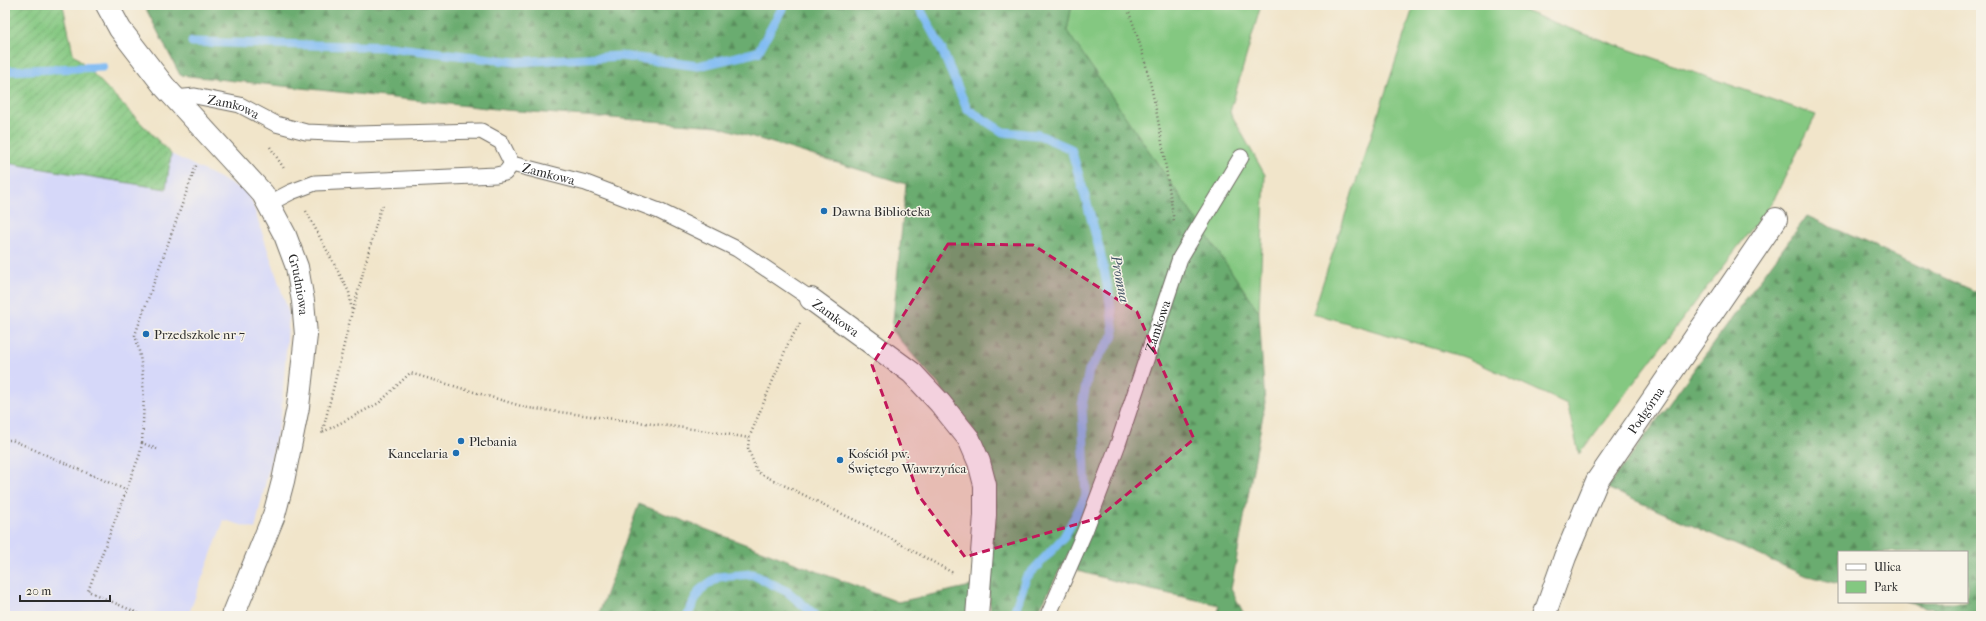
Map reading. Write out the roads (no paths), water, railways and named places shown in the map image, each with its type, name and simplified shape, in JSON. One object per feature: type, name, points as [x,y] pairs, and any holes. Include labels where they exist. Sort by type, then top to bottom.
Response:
[{"type":"street","name":"Grudniowa","points":[[107,5],[120,29],[175,98],[258,188],[285,235],[297,267],[303,301],[306,336],[298,407],[283,481],[274,514],[233,616]]},
{"type":"street","name":"Podgórna","points":[[1544,616],[1565,557],[1597,481],[1776,219]]},
{"type":"street","name":"Zamkowa","points":[[807,308],[912,373],[940,403],[969,439],[979,462],[985,485],[985,515],[977,616]]},
{"type":"lane","name":"Zamkowa","points":[[175,98],[195,96],[240,105],[276,124],[306,132],[356,134],[481,131],[501,142],[512,164],[586,182],[659,211],[737,249],[807,308]]},
{"type":"lane","name":"Zamkowa","points":[[1048,616],[1085,531],[1118,444],[1180,258],[1241,157]]},
{"type":"lane","name":"Zamkowa","points":[[268,204],[295,190],[315,183],[398,178],[496,175],[505,173],[512,164]]},
{"type":"waterway","points":[[192,42],[389,47],[516,62],[621,56],[698,66],[758,52],[784,5]]},
{"type":"waterway","name":"Promna","points":[[918,5],[941,48],[967,109],[1003,132],[1039,135],[1071,149],[1085,195],[1108,288],[1114,335],[1089,370],[1082,406],[1086,496],[1064,537],[1026,578],[1013,616]]},
{"type":"waterway","points":[[5,71],[103,67]]},
{"type":"waterway","name":"Promna","points":[[687,616],[700,590],[718,577],[752,574],[788,592],[816,616]]},
{"type":"place","name":"Dawna Biblioteka","points":[[824,211]]},
{"type":"place","name":"Przedszkole nr 7","points":[[146,334]]},
{"type":"place","name":"Plebania","points":[[461,441]]},
{"type":"place","name":"Kancelaria","points":[[456,453]]},
{"type":"place","name":"Kościół pw. Świętego Wawrzyńca","points":[[840,460]]}]
